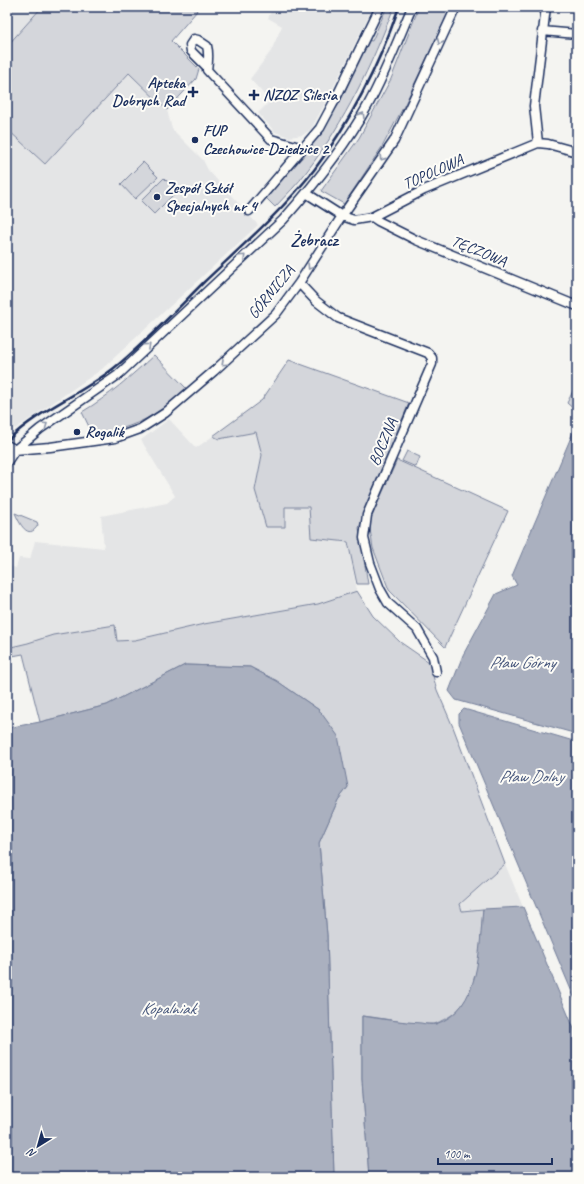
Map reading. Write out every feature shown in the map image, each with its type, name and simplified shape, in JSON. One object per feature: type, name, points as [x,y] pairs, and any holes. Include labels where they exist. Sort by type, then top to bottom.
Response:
[{"type":"street","points":[[250,211],[320,128],[380,7]]},
{"type":"street","points":[[7,462],[15,450],[40,430],[118,375],[282,220],[306,194],[338,152],[368,104],[412,7]]},
{"type":"street","name":"GÓRNICZA","points":[[15,450],[115,438],[140,429],[166,414],[276,314],[299,283],[342,216],[394,142],[456,7]]},
{"type":"street","points":[[546,7],[534,106],[538,143],[548,144],[577,152]]},
{"type":"street","points":[[542,31],[577,34]]},
{"type":"street","points":[[207,67],[207,70],[271,139],[303,148]]},
{"type":"street","name":"TOPOLOWA","points":[[306,194],[342,216],[354,220],[372,217],[424,190],[538,143]]},
{"type":"street","name":"TĘCZOWA","points":[[372,217],[416,240],[577,306]]},
{"type":"street","name":"BOCZNA","points":[[299,283],[316,301],[338,318],[428,352],[432,358],[432,364],[367,515],[364,538],[370,564],[388,603],[417,629],[433,657],[436,672]]},
{"type":"street","points":[[7,445],[15,450]]},
{"type":"shaded area","points":[[7,7],[42,7],[7,46]]},
{"type":"shaded area","points":[[42,7],[195,7],[197,11],[171,41],[199,69],[196,79],[167,110],[129,73],[45,164],[7,129],[7,46]]},
{"type":"shaded area","points":[[273,7],[373,7],[328,98],[311,129],[303,135],[289,137],[275,132],[258,113],[270,101],[250,79],[271,51],[282,26],[268,18]]},
{"type":"shaded area","points":[[387,7],[394,7],[367,71],[346,112],[321,152],[296,185],[275,207],[266,198],[308,151],[339,104],[368,40],[372,41]]},
{"type":"shaded area","points":[[419,7],[451,7],[405,104],[382,147],[344,204],[321,191],[359,138],[391,79]]},
{"type":"shaded area","points":[[129,73],[167,110],[172,129],[203,160],[208,170],[258,225],[102,369],[15,429],[7,421],[7,129],[45,164]]},
{"type":"shaded area","points":[[143,162],[158,177],[135,199],[121,184]]},
{"type":"shaded area","points":[[164,178],[177,191],[154,214],[141,201]]},
{"type":"shaded area","points":[[154,355],[186,388],[165,407],[146,419],[120,429],[93,435],[82,412],[111,392]]},
{"type":"shaded area","points":[[289,360],[409,403],[369,499],[359,528],[368,584],[357,584],[348,542],[311,538],[309,507],[285,507],[285,527],[266,527],[255,490],[262,455],[256,432],[219,439],[213,436],[262,400]]},
{"type":"shaded area","points":[[573,391],[577,394],[577,412],[567,403]]},
{"type":"shaded area","points":[[169,419],[196,448],[213,436],[219,439],[256,432],[262,455],[255,490],[285,507],[309,507],[311,538],[348,542],[357,591],[318,604],[204,624],[135,640],[117,641],[114,625],[7,648],[7,565],[16,568],[19,558],[30,559],[35,541],[104,548],[101,516],[167,503],[175,496],[141,440]]},
{"type":"shaded area","points":[[407,451],[420,457],[416,467],[402,461]]},
{"type":"shaded area","points":[[397,460],[508,511],[445,647],[389,590],[373,548],[369,523]]},
{"type":"shaded area","points":[[15,513],[37,522],[38,525],[31,532],[27,531],[21,525]]},
{"type":"shaded area","points":[[357,591],[373,616],[400,642],[429,662],[437,690],[453,727],[505,864],[460,904],[462,911],[483,909],[480,954],[477,970],[467,998],[458,1009],[447,1018],[433,1024],[362,1016],[362,1079],[369,1177],[334,1177],[327,935],[319,843],[338,800],[348,787],[319,710],[277,681],[250,667],[185,665],[107,705],[40,722],[23,654],[7,657],[7,648],[53,635],[115,625],[117,641],[135,640],[204,624],[318,604]]},
{"type":"shaded area","points":[[505,864],[523,907],[462,911],[460,904]]},
{"type":"water","name":"Pław Górny","points":[[577,423],[577,734],[456,700],[449,691],[463,655],[496,594],[517,585],[512,576]]},
{"type":"water","name":"Kopalniak","points":[[185,665],[250,667],[277,681],[319,710],[338,736],[348,787],[338,800],[319,843],[327,935],[334,1177],[7,1177],[7,728],[40,722],[107,705]]},
{"type":"water","name":"Pław Dolny","points":[[464,709],[577,742],[577,1004],[459,723],[459,714]]},
{"type":"water","points":[[523,907],[577,1036],[577,1177],[369,1177],[362,1079],[362,1016],[436,1024],[451,1016],[462,1005],[470,991],[475,976],[483,909]]},
{"type":"railway","points":[[7,441],[32,420],[101,378],[126,358],[289,200],[314,170],[352,112],[373,71],[399,7]]},
{"type":"place","name":"Apteka Dobrych Rad","points":[[193,92]]},
{"type":"place","name":"NZOZ Silesia","points":[[254,95]]},
{"type":"place","name":"FUP Czechowice-Dziedzice 2","points":[[195,140]]},
{"type":"place","name":"Zespół Szkół Specjalnych nr 4","points":[[157,197]]},
{"type":"place","name":"Rogalik","points":[[77,432]]},
{"type":"district","name":"Żebracz","points":[[314,240]]}]
